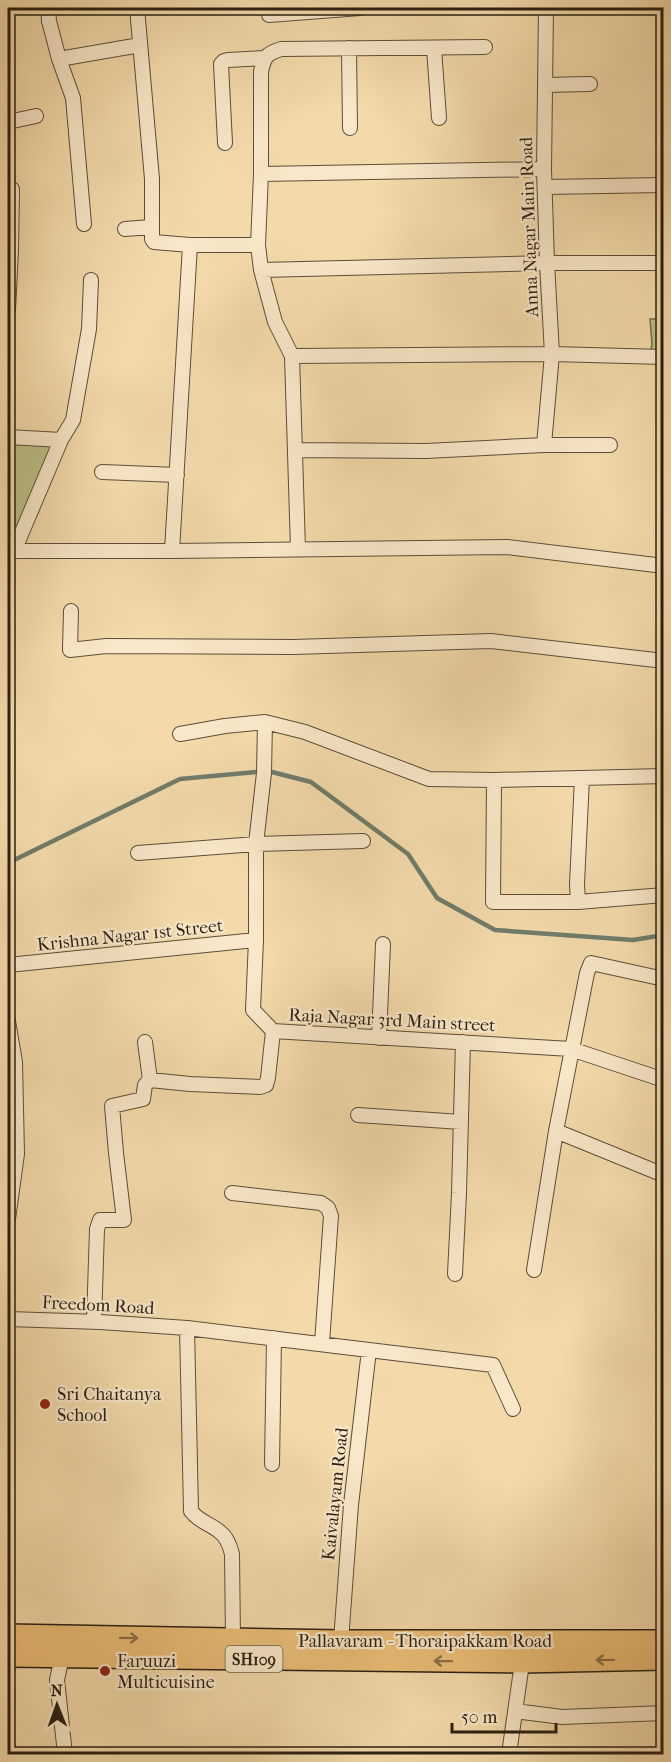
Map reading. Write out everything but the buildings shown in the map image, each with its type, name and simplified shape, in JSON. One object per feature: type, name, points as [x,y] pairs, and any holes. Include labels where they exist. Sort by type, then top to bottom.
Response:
[{"type":"main road","name":"Pallavaram - Thoraipakkam Road","points":[[8,1635],[89,1647],[523,1652],[663,1641]]},
{"type":"main road","name":"Pallavaram - Thoraipakkam Road","points":[[8,1656],[62,1656],[89,1647],[233,1640],[341,1641],[663,1659]]},
{"type":"street","points":[[48,8],[49,21],[59,58],[73,98],[84,224]]},
{"type":"street","points":[[137,8],[152,179],[152,239],[154,242],[190,245],[258,245]]},
{"type":"street","points":[[269,15],[360,8]]},
{"type":"street","name":"Anna Nagar Main Road","points":[[544,445],[552,354],[544,169],[546,8]]},
{"type":"street","points":[[59,58],[140,45]]},
{"type":"street","points":[[298,549],[292,356],[275,322],[261,270],[258,245],[261,71],[264,58],[269,53],[281,49],[485,47]]},
{"type":"street","points":[[349,48],[350,128]]},
{"type":"street","points":[[434,48],[439,118]]},
{"type":"street","points":[[225,143],[221,64],[228,60],[264,58]]},
{"type":"street","points":[[545,85],[591,84]]},
{"type":"street","points":[[8,122],[36,116]]},
{"type":"street","points":[[261,174],[544,169]]},
{"type":"street","points":[[545,187],[663,185]]},
{"type":"street","points":[[8,310],[12,189]]},
{"type":"street","points":[[125,229],[151,227]]},
{"type":"street","points":[[172,551],[190,245]]},
{"type":"street","points":[[261,270],[547,263],[663,263]]},
{"type":"street","points":[[91,280],[89,329],[74,420],[61,440],[11,552],[507,548],[663,566]]},
{"type":"street","points":[[292,356],[552,354],[663,357]]},
{"type":"street","points":[[8,437],[61,440]]},
{"type":"street","points":[[295,450],[426,451],[544,445],[610,446]]},
{"type":"street","points":[[102,472],[177,475]]},
{"type":"street","points":[[71,611],[70,650],[106,646],[293,647],[491,641],[663,661]]},
{"type":"street","points":[[180,734],[225,726],[264,724],[305,732],[429,779],[494,780],[663,776]]},
{"type":"street","name":"Raja Nagar 3rd Main street","points":[[264,724],[264,773],[256,844],[253,1010],[273,1031],[572,1049],[663,1080]]},
{"type":"street","points":[[578,902],[582,778]]},
{"type":"street","points":[[494,780],[493,902],[578,902],[663,895]]},
{"type":"street","points":[[138,853],[256,844],[363,841]]},
{"type":"street","name":"Krishna Nagar 1st Street","points":[[8,965],[256,940]]},
{"type":"street","points":[[379,1038],[383,944]]},
{"type":"street","points":[[534,1270],[556,1131],[587,973],[591,963],[663,979]]},
{"type":"street","points":[[8,1021],[15,1062],[17,1154],[8,1219]]},
{"type":"street","points":[[150,1080],[190,1084],[260,1087],[266,1085],[273,1031]]},
{"type":"street","points":[[145,1042],[150,1080]]},
{"type":"street","points":[[455,1274],[463,1042]]},
{"type":"street","points":[[93,1322],[97,1229],[100,1220],[124,1220],[112,1106],[143,1099],[145,1085],[150,1080]]},
{"type":"street","points":[[358,1115],[461,1122]]},
{"type":"street","points":[[556,1131],[663,1175]]},
{"type":"street","points":[[232,1193],[321,1203],[328,1208],[331,1216],[322,1343]]},
{"type":"street","name":"Freedom Road","points":[[8,1319],[187,1328],[493,1365],[513,1409]]},
{"type":"street","points":[[187,1328],[191,1511],[196,1518],[222,1532],[232,1554],[233,1640]]},
{"type":"street","points":[[272,1464],[274,1338]]},
{"type":"street","name":"Kaivalayam Road","points":[[341,1641],[351,1505],[369,1350]]},
{"type":"street","points":[[509,1755],[523,1652]]},
{"type":"street","points":[[62,1656],[57,1680],[65,1755]]},
{"type":"street","points":[[515,1711],[562,1717],[663,1713]]},
{"type":"green space","points":[[650,319],[663,319],[663,355],[650,355],[652,344]]},
{"type":"green space","points":[[8,439],[58,442],[8,550]]},
{"type":"waterway","points":[[8,863],[180,779],[268,771],[311,782],[408,854],[437,898],[495,930],[633,940],[664,935]]},
{"type":"place","name":"Sri Chaitanya School","points":[[45,1404]]},
{"type":"place","name":"Faruuzi Multicuisine","points":[[105,1671]]}]
